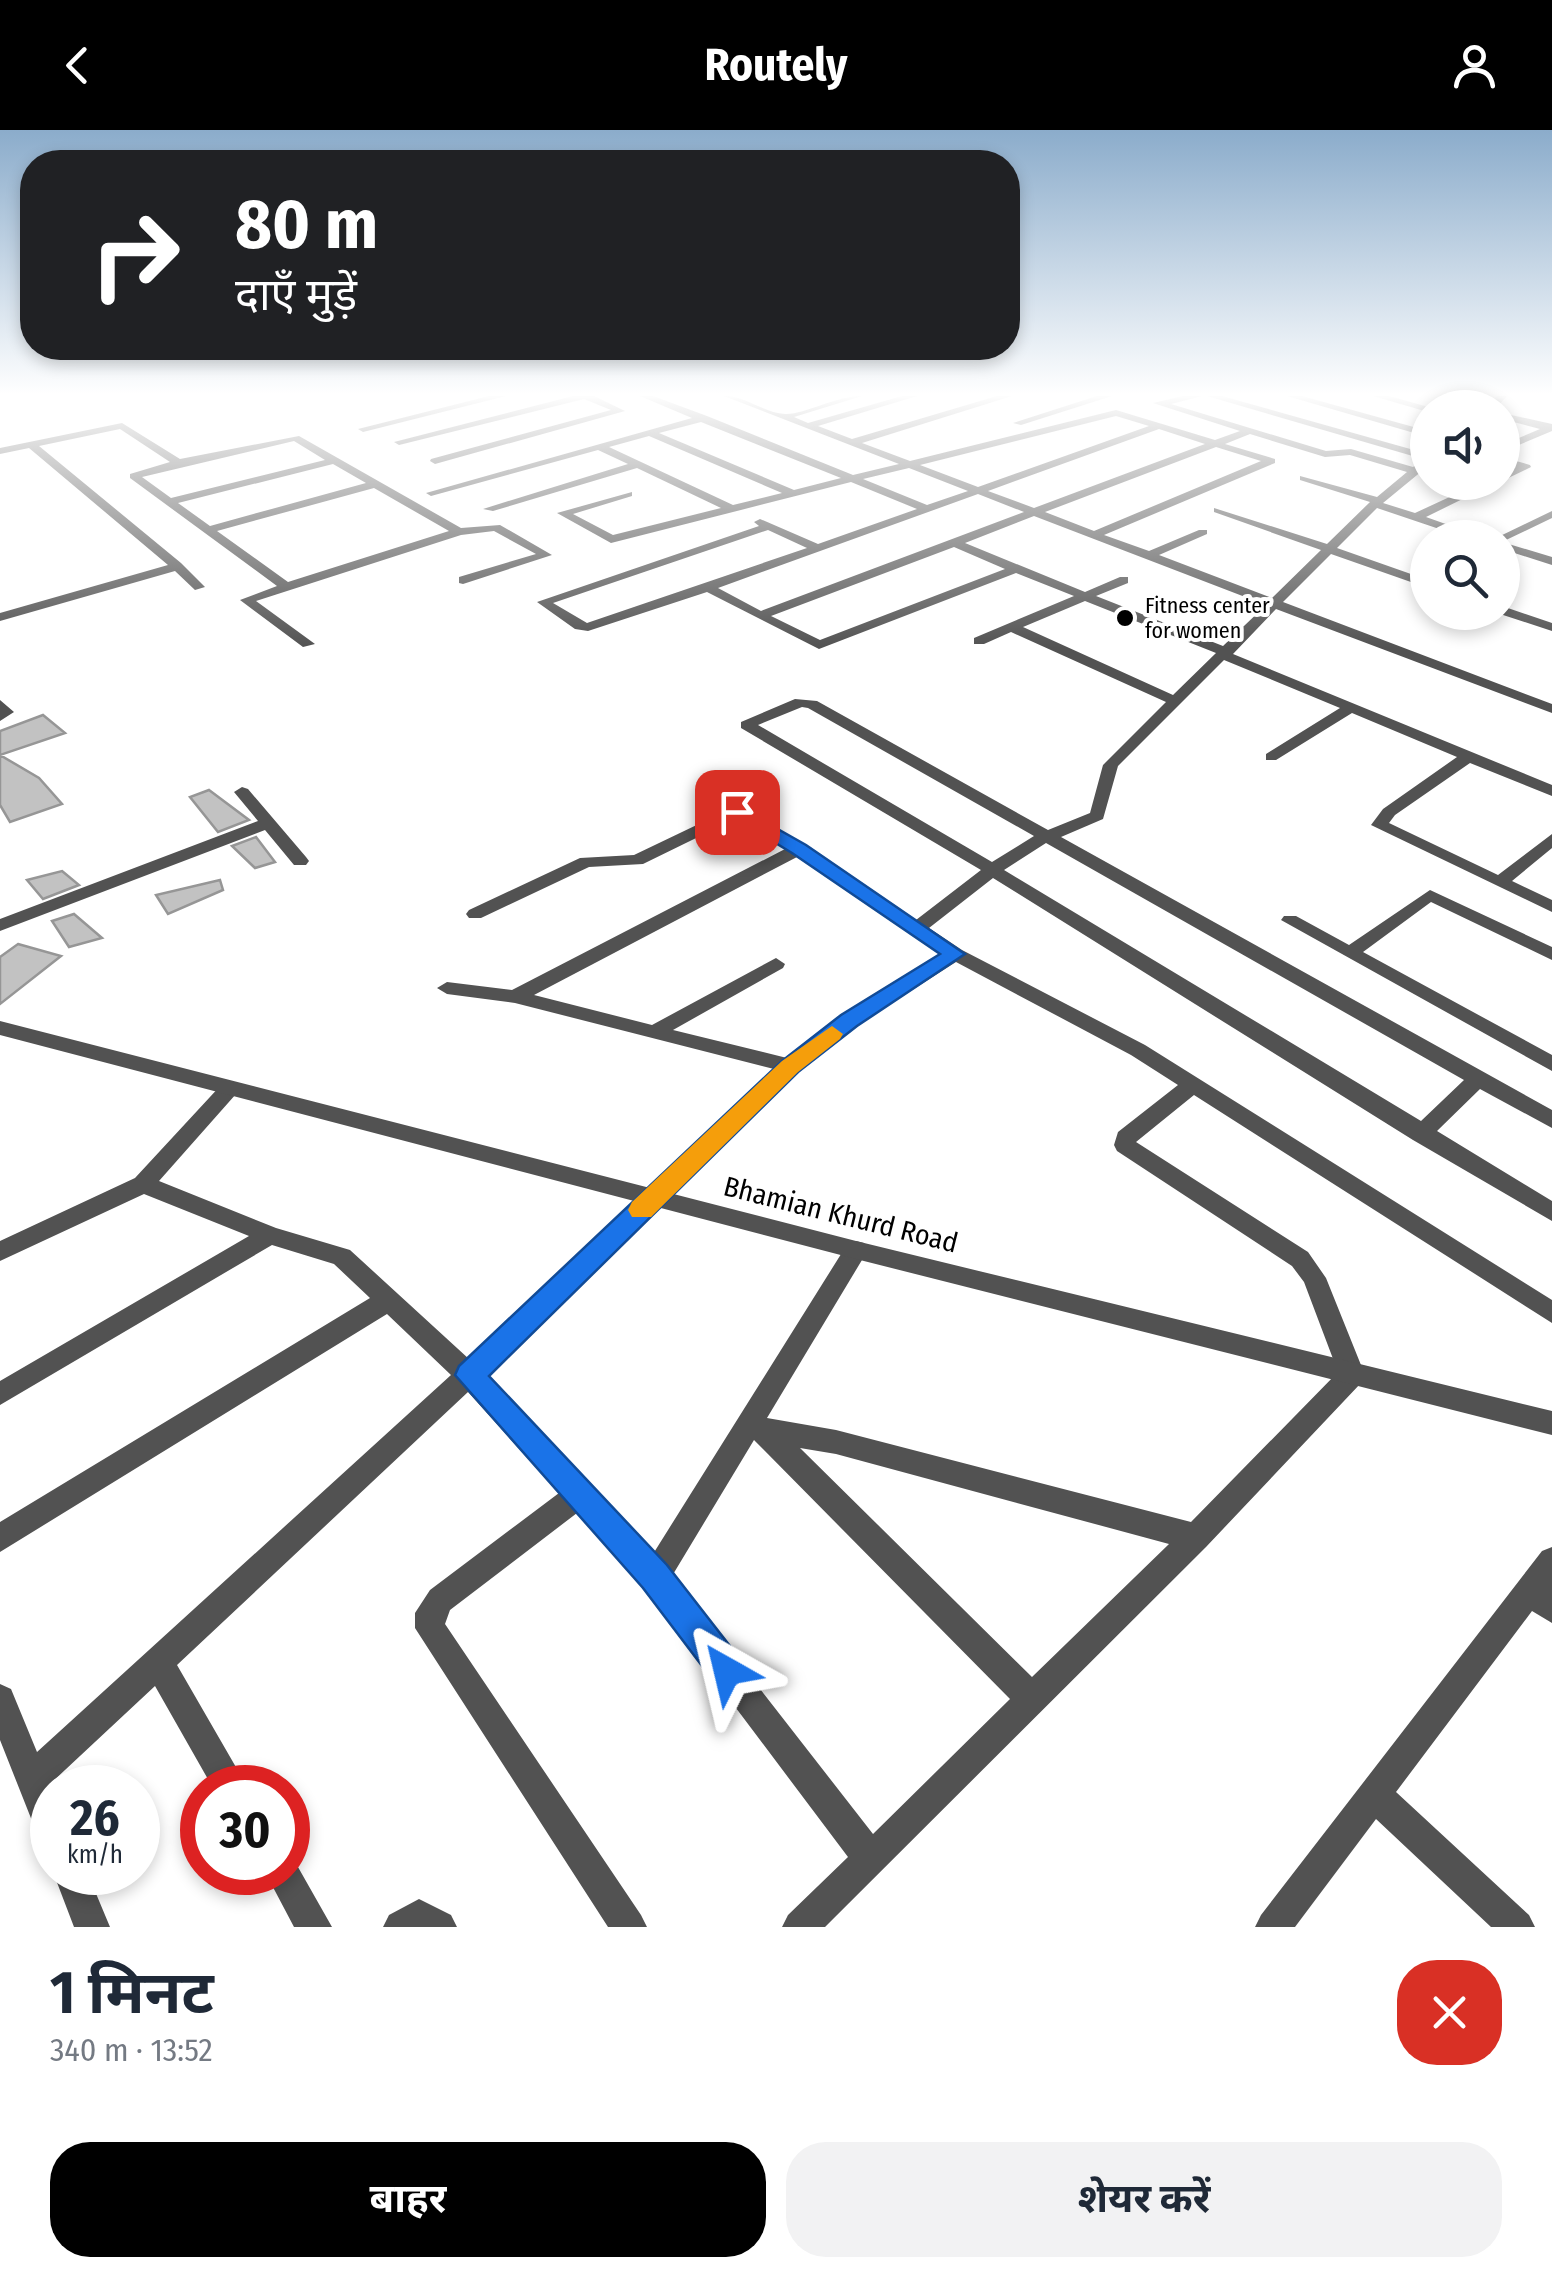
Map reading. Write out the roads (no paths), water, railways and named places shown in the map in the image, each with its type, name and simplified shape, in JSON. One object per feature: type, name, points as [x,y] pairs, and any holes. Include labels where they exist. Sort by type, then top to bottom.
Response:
[{"type":"street","points":[[73,480],[199,587]]},
{"type":"street","points":[[139,480],[284,585]]},
{"type":"street","points":[[168,502],[258,480]]},
{"type":"street","points":[[368,480],[459,532]]},
{"type":"street","points":[[432,493],[479,480]]},
{"type":"street","points":[[489,509],[586,480]]},
{"type":"street","points":[[668,480],[820,549]]},
{"type":"street","points":[[760,480],[791,493]]},
{"type":"street","points":[[628,494],[563,513],[611,539],[843,480]]},
{"type":"street","points":[[855,480],[927,509]]},
{"type":"street","points":[[946,480],[1552,709]]},
{"type":"street","points":[[769,526],[543,602],[580,626],[588,627],[1011,480]]},
{"type":"street","points":[[760,616],[1120,480]]},
{"type":"street","points":[[1093,535],[1227,480]]},
{"type":"street","points":[[1310,480],[1426,520]]},
{"type":"street","points":[[918,928],[991,869],[1044,837],[1080,826],[1097,816],[1111,765],[1403,480]]},
{"type":"street","points":[[208,530],[376,484]]},
{"type":"street","points":[[1417,517],[1453,500]]},
{"type":"street","points":[[1218,510],[1410,576]]},
{"type":"street","points":[[1520,529],[1552,514]]},
{"type":"street","points":[[308,644],[246,601],[284,585],[459,532],[496,526],[546,555],[463,580]]},
{"type":"street","points":[[1148,556],[1203,532]]},
{"type":"street","points":[[953,542],[1552,792]]},
{"type":"street","points":[[1520,551],[1552,561]]},
{"type":"street","points":[[0,617],[177,566]]},
{"type":"street","points":[[708,587],[818,644],[1016,569]]},
{"type":"street","points":[[979,641],[1124,580]]},
{"type":"street","points":[[1520,616],[1552,627]]},
{"type":"street","points":[[1010,627],[1175,702]]},
{"type":"street","points":[[1552,1120],[812,704],[800,702],[746,725],[991,869],[1552,1212]]},
{"type":"street","points":[[0,704],[7,712],[0,718]]},
{"type":"street","points":[[1271,757],[1350,708]]},
{"type":"street","points":[[1468,757],[1389,812],[1379,825],[1552,907]]},
{"type":"street","points":[[242,792],[300,861]]},
{"type":"street","points":[[475,914],[586,862],[637,860],[735,812],[799,849],[955,954],[1111,1035],[1194,1085],[1552,1313]]},
{"type":"street","points":[[0,925],[268,823]]},
{"type":"street","points":[[1505,878],[1552,839]]},
{"type":"street","points":[[515,997],[799,849]]},
{"type":"street","points":[[1350,953],[1430,896],[1552,954]]},
{"type":"street","points":[[1290,920],[1548,1055]]},
{"type":"street","points":[[47,1765],[470,1375],[790,1066],[849,1021],[955,954]]},
{"type":"street","points":[[656,1032],[776,964]]},
{"type":"street","points":[[448,988],[515,997],[790,1066]]},
{"type":"street","name":"Bhamian Khurd Road","points":[[0,1028],[856,1250],[1552,1423]]},
{"type":"street","points":[[1421,1134],[1477,1079]]},
{"type":"street","points":[[800,1927],[1196,1537],[1352,1375],[1314,1278],[1300,1259],[1125,1145],[1126,1138],[1194,1085]]},
{"type":"street","points":[[0,1252],[143,1184],[229,1089]]},
{"type":"street","points":[[143,1184],[270,1235],[342,1258],[390,1299],[470,1375],[655,1577],[871,1859]]},
{"type":"street","points":[[0,1394],[270,1235]]},
{"type":"street","points":[[655,1577],[754,1427],[856,1250]]},
{"type":"street","points":[[0,1538],[390,1299]]},
{"type":"street","points":[[754,1427],[836,1442],[1196,1537]]},
{"type":"street","points":[[754,1427],[1032,1699]]},
{"type":"street","points":[[580,1494],[440,1600],[429,1620],[430,1628],[629,1927]]},
{"type":"street","points":[[1274,1927],[1374,1795],[1542,1600],[1552,1561]]},
{"type":"street","points":[[159,1663],[219,1765]]},
{"type":"street","points":[[0,1700],[30,1774]]},
{"type":"street","points":[[1374,1795],[1517,1927]]},
{"type":"street","points":[[79,1895],[92,1927]]},
{"type":"street","points":[[295,1895],[314,1927]]},
{"type":"street","points":[[401,1927],[420,1916],[439,1927]]},
{"type":"place","name":"Fitness center for women","points":[[1125,618]]}]
